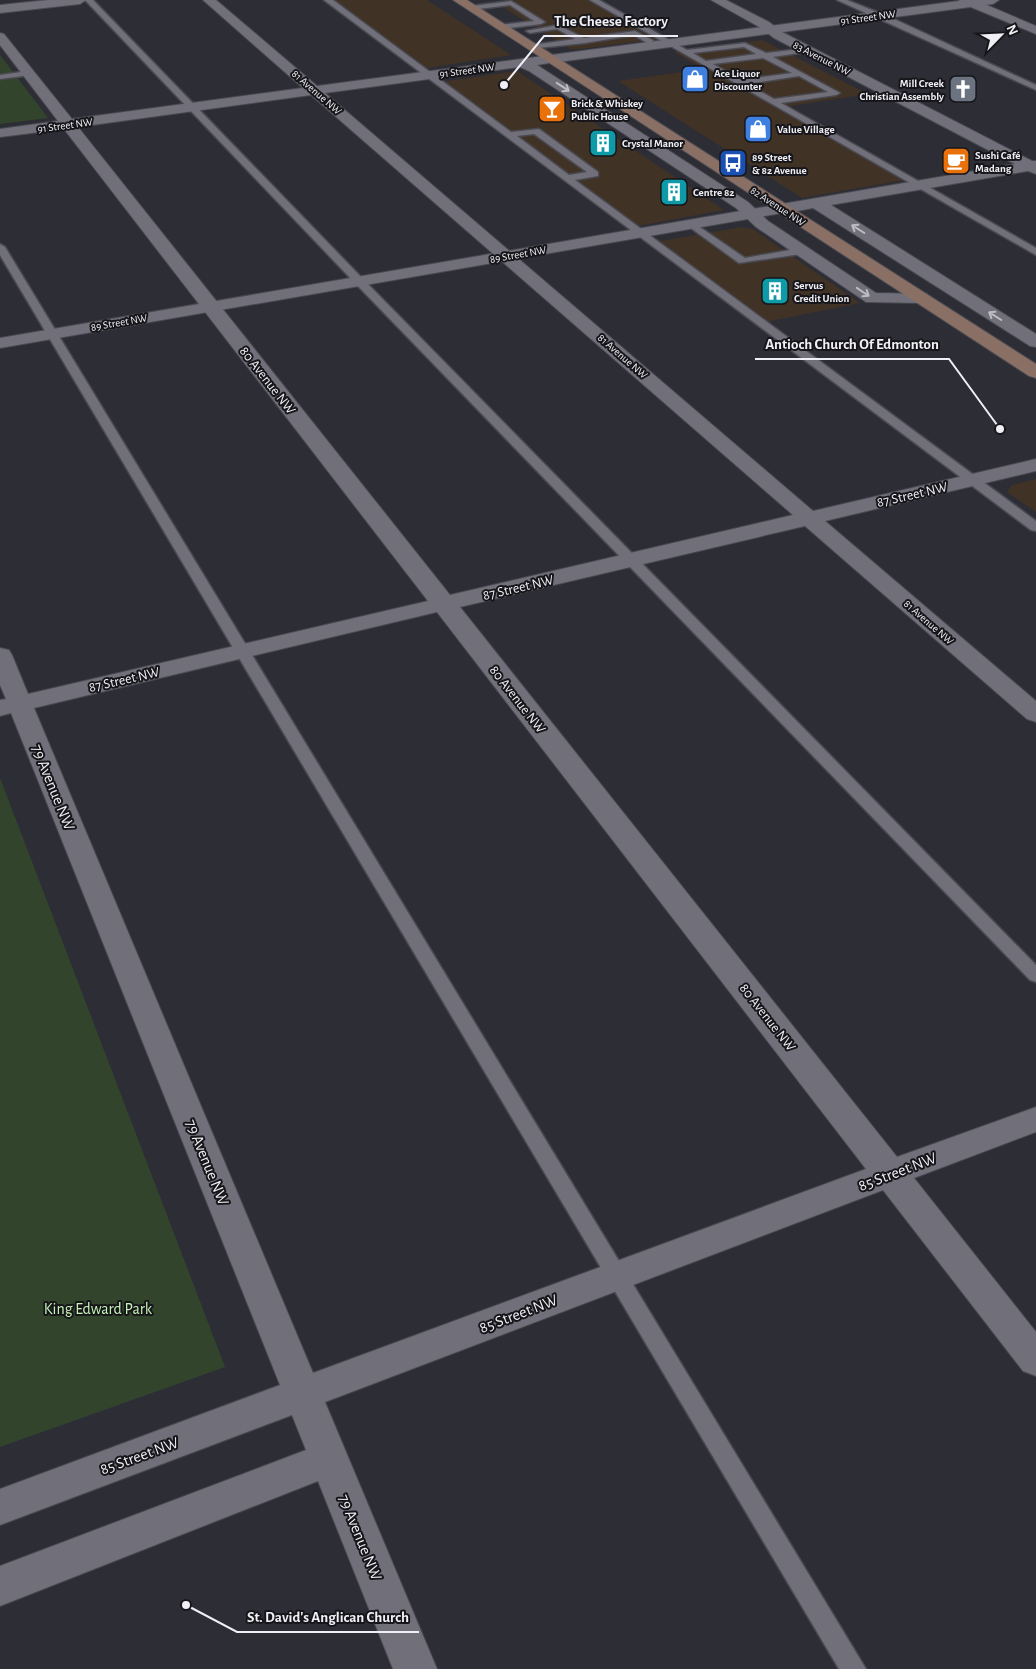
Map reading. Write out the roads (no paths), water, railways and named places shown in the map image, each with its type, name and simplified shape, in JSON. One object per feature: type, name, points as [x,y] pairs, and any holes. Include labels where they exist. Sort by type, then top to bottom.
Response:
[{"type":"main road","name":"82 Avenue NW","points":[[459,0],[1036,372]]},
{"type":"street","points":[[0,9],[80,0]]},
{"type":"street","name":"81 Avenue NW","points":[[210,0],[1036,714]]},
{"type":"street","name":"83 Avenue NW","points":[[717,0],[806,50],[1034,167]]},
{"type":"street","name":"91 Street NW","points":[[0,133],[877,16],[969,1],[993,0]]},
{"type":"street","points":[[969,1],[1036,30]]},
{"type":"street","name":"80 Avenue NW","points":[[1,41],[1036,1360]]},
{"type":"street","name":"82 Avenue NW","points":[[522,63],[534,68],[742,205],[762,224],[872,298],[921,298]]},
{"type":"street","name":"89 Street NW","points":[[0,343],[918,185],[1034,167]]},
{"type":"street","name":"82 Avenue NW","points":[[816,203],[1036,342]]},
{"type":"street","name":"87 Street NW","points":[[10,706],[1036,465]]},
{"type":"street","name":"79 Avenue NW","points":[[0,655],[10,706],[303,1393],[416,1669]]},
{"type":"street","name":"85 Street NW","points":[[0,1507],[1036,1119]]},
{"type":"street","points":[[0,1586],[330,1459]]},
{"type":"lane","points":[[89,0],[359,281],[1036,976]]},
{"type":"lane","points":[[328,0],[1036,526]]},
{"type":"lane","points":[[594,0],[1036,252]]},
{"type":"lane","points":[[841,0],[1036,88]]},
{"type":"lane","points":[[471,8],[511,4],[541,22],[506,30]]},
{"type":"lane","points":[[611,18],[656,45]]},
{"type":"lane","points":[[506,30],[558,28],[606,52]]},
{"type":"lane","points":[[532,47],[635,33]]},
{"type":"lane","points":[[686,52],[745,44],[836,93],[773,102]]},
{"type":"lane","points":[[704,63],[806,50]]},
{"type":"lane","points":[[0,77],[28,73]]},
{"type":"lane","points":[[739,83],[800,74]]},
{"type":"lane","points":[[509,135],[536,131],[595,174],[567,178]]},
{"type":"lane","points":[[691,224],[743,261],[801,251]]},
{"type":"lane","points":[[0,247],[853,1669]]},
{"type":"place","name":"Ace Liquor Discounter","points":[[695,79]]},
{"type":"place","name":"The Cheese Factory","points":[[504,85]]},
{"type":"place","name":"Mill Creek Christian Assembly","points":[[963,89]]},
{"type":"place","name":"Brick & Whiskey Public House","points":[[552,109]]},
{"type":"place","name":"Value Village","points":[[758,129]]},
{"type":"place","name":"Crystal Manor","points":[[603,143]]},
{"type":"place","name":"Sushi Café Madang","points":[[956,161]]},
{"type":"place","name":"89 Street & 82 Avenue","points":[[733,163]]},
{"type":"place","name":"Centre 82","points":[[674,192]]},
{"type":"place","name":"Servus Credit Union","points":[[775,291]]},
{"type":"place","name":"Antioch Church Of Edmonton","points":[[1000,429]]},
{"type":"place","name":"St. David's Anglican Church","points":[[186,1605]]},
{"type":"park label","name":"King Edward Park","points":[[98,1308]]}]
